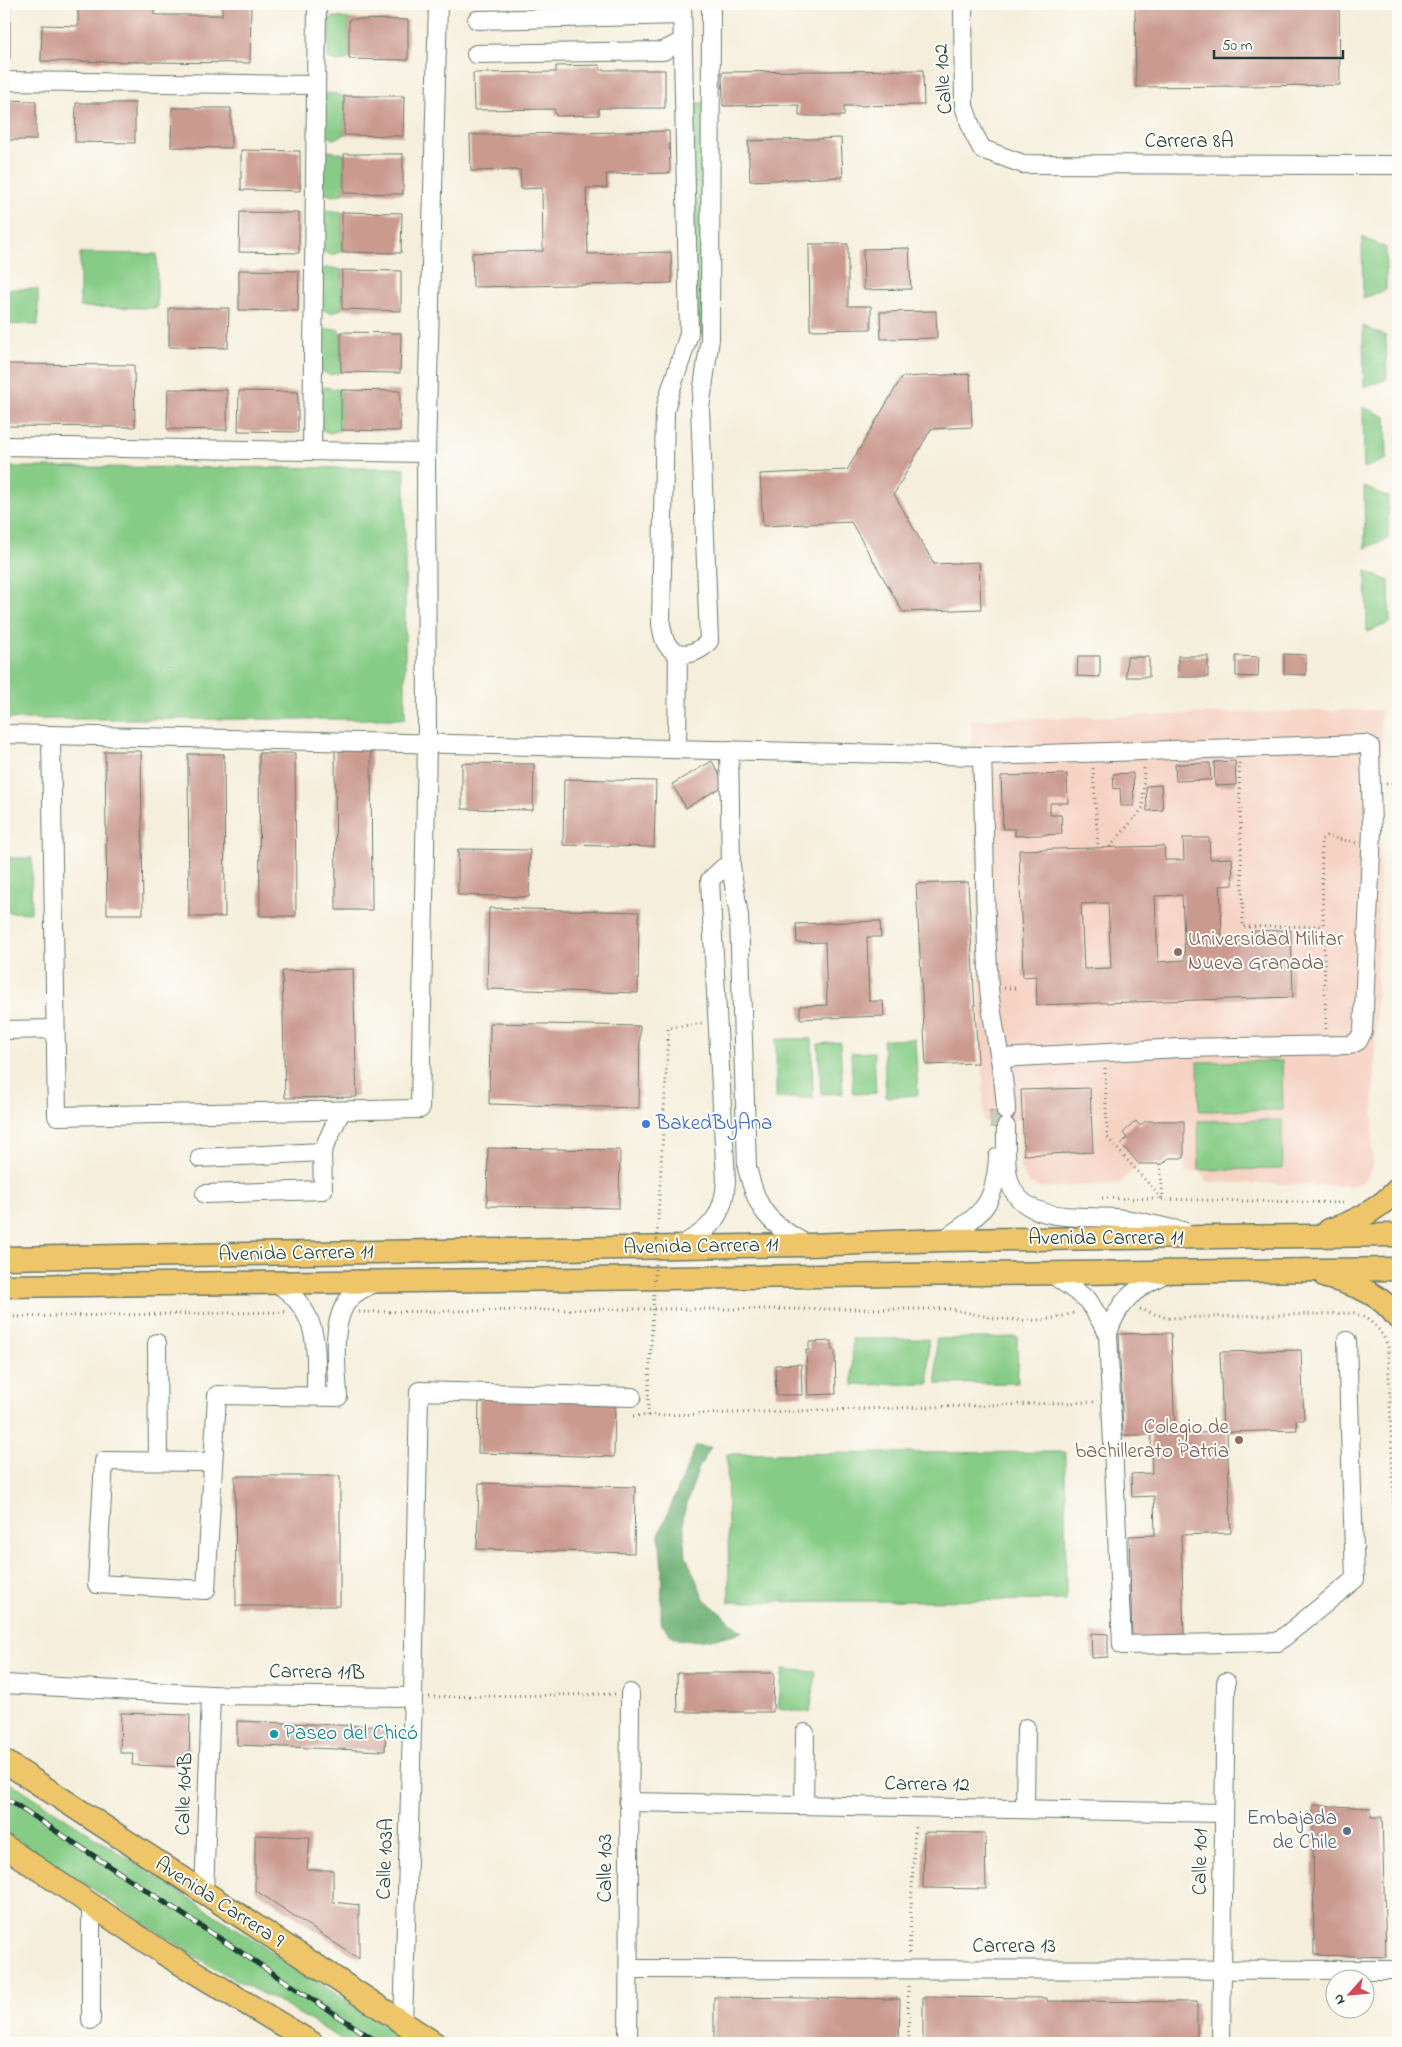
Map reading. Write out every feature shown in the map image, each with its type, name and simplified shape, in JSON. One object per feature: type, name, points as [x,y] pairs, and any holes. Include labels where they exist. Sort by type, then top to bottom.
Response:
[{"type":"main road","points":[[1310,1235],[1335,1228],[1359,1218],[1381,1204],[1398,1189]]},
{"type":"main road","name":"Avenida Carrera 11","points":[[4,1258],[808,1245],[944,1240],[1398,1235]]},
{"type":"main road","name":"Avenida Carrera 11","points":[[4,1286],[1398,1269]]},
{"type":"main road","points":[[1295,1271],[1325,1277],[1370,1291],[1383,1300],[1398,1318]]},
{"type":"main road","name":"Avenida Carrera 9","points":[[4,1762],[434,2043]]},
{"type":"main road","points":[[4,1846],[164,1953],[312,2043]]},
{"type":"street","points":[[312,450],[317,4]]},
{"type":"street","points":[[51,735],[56,1116],[420,1109],[427,744],[426,452],[438,4]]},
{"type":"street","points":[[477,20],[682,10],[689,333],[681,362],[670,387],[665,411],[661,624],[665,642],[678,653],[690,654],[702,650],[710,641],[700,408],[710,339],[711,4]]},
{"type":"street","name":"Calle 102","points":[[963,4],[964,106],[973,132],[982,149]]},
{"type":"street","points":[[476,54],[663,51],[683,41]]},
{"type":"street","points":[[4,81],[315,85]]},
{"type":"street","name":"Carrera 8A","points":[[982,149],[1023,164],[1398,165]]},
{"type":"street","points":[[4,446],[426,452]]},
{"type":"street","points":[[678,653],[678,749]]},
{"type":"street","points":[[4,734],[982,756],[1365,744],[1370,746],[1372,830],[1364,1031],[1358,1041],[1350,1045],[1179,1048],[1001,1058]]},
{"type":"street","points":[[729,750],[732,866],[739,916],[747,1167],[756,1201],[765,1214],[785,1232],[808,1245]]},
{"type":"street","points":[[982,756],[989,989],[1001,1058],[1002,1079],[998,1089],[1008,1179],[1018,1196],[1033,1209],[1053,1215],[1118,1218],[1215,1238]]},
{"type":"street","points":[[678,1247],[696,1238],[717,1216],[725,1202],[726,1181],[710,880],[723,868],[732,866]]},
{"type":"street","points":[[4,1030],[54,1029]]},
{"type":"street","points":[[205,1194],[323,1190],[322,1152],[341,1111]]},
{"type":"street","points":[[944,1240],[978,1216],[990,1200],[997,1180],[1002,1119]]},
{"type":"street","points":[[200,1158],[322,1152]]},
{"type":"street","points":[[1166,1273],[1145,1283],[1126,1298],[1114,1316],[1108,1333],[1122,1645],[1278,1642],[1355,1579],[1347,1340]]},
{"type":"street","points":[[1052,1274],[1088,1300],[1108,1333]]},
{"type":"street","points":[[213,1462],[104,1461],[98,1584],[206,1590],[217,1395],[338,1397],[336,1329],[341,1312],[350,1298],[379,1280]]},
{"type":"street","points":[[276,1283],[293,1296],[306,1312],[313,1328],[316,1346],[316,1396]]},
{"type":"street","points":[[157,1344],[158,1461]]},
{"type":"street","name":"Calle 103A","points":[[403,2023],[413,1697],[419,1391],[640,1398]]},
{"type":"street","name":"Calle 101","points":[[1221,2043],[1226,1682]]},
{"type":"street","name":"Carrera 11B","points":[[4,1684],[211,1695],[413,1697]]},
{"type":"street","name":"Calle 103","points":[[628,2043],[630,1693]]},
{"type":"street","name":"Calle 104B","points":[[204,1894],[211,1695]]},
{"type":"street","points":[[1025,1810],[1026,1728]]},
{"type":"street","points":[[804,1805],[805,1733]]},
{"type":"street","name":"Carrera 12","points":[[628,1802],[1224,1813]]},
{"type":"street","points":[[91,1905],[91,2020]]},
{"type":"street","name":"Carrera 13","points":[[629,1969],[1398,1970]]},
{"type":"path","points":[[1238,760],[1243,927],[1324,926],[1322,838],[1326,836],[1352,841],[1360,847]]},
{"type":"path","points":[[1110,847],[1142,811],[1144,805],[1144,765],[1153,764]]},
{"type":"path","points":[[1083,767],[1098,767]]},
{"type":"path","points":[[1093,767],[1098,847]]},
{"type":"path","points":[[1382,784],[1398,783]]},
{"type":"path","points":[[716,1021],[668,1028],[640,1398],[648,1416],[1112,1402]]},
{"type":"path","points":[[1105,1062],[1108,1136],[1163,1199]]},
{"type":"path","points":[[1160,1164],[1163,1199]]},
{"type":"path","points":[[1097,1198],[1353,1203]]},
{"type":"path","points":[[341,1312],[618,1309],[952,1310],[1000,1320],[1056,1319]]},
{"type":"path","points":[[4,1318],[306,1312]]},
{"type":"path","points":[[1167,1318],[1354,1313],[1369,1319],[1382,1332],[1388,1347],[1398,1621]]},
{"type":"path","points":[[413,1697],[630,1693]]},
{"type":"path","points":[[909,2043],[908,1970],[915,1807]]},
{"type":"shaded area","name":"Universidad Militar Nueva Granada","points":[[1381,710],[1382,784],[1372,1167],[1369,1175],[1362,1182],[1350,1186],[1209,1182],[1199,1172],[1185,1172],[1184,1158],[1169,1158],[1163,1164],[1139,1164],[1119,1184],[1038,1188],[1028,1183],[1020,1168],[1020,1120],[984,1122],[971,720]]},
{"type":"green space","points":[[334,17],[349,19],[349,59],[338,62],[328,58],[329,19]]},
{"type":"green space","points":[[330,93],[344,96],[344,135],[333,139],[324,135],[324,95]]},
{"type":"green space","points":[[688,103],[706,103],[706,334],[692,334]]},
{"type":"green space","points":[[329,151],[344,154],[344,193],[333,196],[323,193],[324,153]]},
{"type":"green space","points":[[327,210],[342,212],[342,252],[331,255],[322,251],[322,212]]},
{"type":"green space","points":[[1362,237],[1386,248],[1386,290],[1363,298]]},
{"type":"green space","points":[[80,253],[157,254],[157,308],[80,307]]},
{"type":"green space","points":[[327,267],[342,270],[342,309],[331,313],[321,309],[322,270]]},
{"type":"green space","points":[[4,289],[38,289],[38,325],[4,324]]},
{"type":"green space","points":[[1363,326],[1386,336],[1387,379],[1364,387]]},
{"type":"green space","points":[[327,329],[337,329],[341,332],[341,372],[330,375],[321,371],[321,332]]},
{"type":"green space","points":[[326,387],[341,390],[341,430],[330,433],[320,429],[321,389]]},
{"type":"green space","points":[[1363,407],[1386,417],[1387,459],[1364,468]]},
{"type":"green space","points":[[4,467],[405,468],[405,719],[4,719]]},
{"type":"green space","points":[[1364,487],[1388,497],[1388,539],[1365,548]]},
{"type":"green space","points":[[1366,571],[1389,581],[1390,623],[1367,632]]},
{"type":"green space","points":[[4,858],[32,858],[31,913],[4,912]]},
{"type":"green space","points":[[776,1039],[812,1039],[813,1098],[776,1098]]},
{"type":"green space","points":[[915,1039],[918,1095],[886,1097],[883,1040]]},
{"type":"green space","points":[[840,1042],[843,1093],[821,1094],[818,1044]]},
{"type":"green space","points":[[874,1052],[876,1093],[853,1094],[851,1053]]},
{"type":"green space","points":[[1282,1061],[1283,1110],[1199,1111],[1198,1062]]},
{"type":"green space","points":[[1282,1120],[1283,1169],[1199,1170],[1198,1121]]},
{"type":"green space","points":[[1017,1337],[1018,1383],[937,1384],[936,1339]]},
{"type":"green space","points":[[852,1339],[928,1339],[929,1384],[853,1385]]},
{"type":"green space","points":[[696,1446],[711,1447],[698,1469],[683,1516],[686,1556],[704,1599],[742,1632],[706,1640],[686,1641],[672,1636],[661,1624],[662,1568],[659,1534]]},
{"type":"green space","points":[[1065,1452],[1066,1600],[729,1602],[727,1454]]},
{"type":"green space","points":[[783,1669],[816,1672],[810,1713],[778,1708]]},
{"type":"green space","points":[[4,1778],[412,2043],[348,2043],[284,2005],[215,1969],[4,1831]]},
{"type":"building","points":[[4,4],[10,4],[10,58],[4,58]]},
{"type":"building","points":[[78,4],[154,4],[154,15],[222,15],[222,4],[251,4],[250,63],[41,61],[42,25],[78,26]]},
{"type":"building","points":[[1135,4],[1339,4],[1340,85],[1136,87]]},
{"type":"building","points":[[349,19],[408,20],[408,60],[349,59]]},
{"type":"building","points":[[599,65],[600,70],[665,70],[665,108],[599,108],[599,115],[556,116],[554,109],[474,110],[473,73],[556,72],[556,66]]},
{"type":"building","points":[[923,70],[924,105],[844,106],[844,116],[799,116],[799,105],[723,106],[722,72]]},
{"type":"building","points":[[344,96],[404,96],[403,136],[344,135]]},
{"type":"building","points":[[4,100],[36,101],[36,140],[4,140]]},
{"type":"building","points":[[76,103],[135,103],[135,143],[75,142]]},
{"type":"building","points":[[172,108],[231,108],[231,148],[171,147]]},
{"type":"building","points":[[669,131],[670,173],[606,174],[607,188],[586,188],[588,254],[671,252],[672,283],[473,287],[472,253],[543,251],[542,188],[521,189],[520,170],[471,171],[470,135]]},
{"type":"building","points":[[841,138],[843,177],[750,181],[748,141]]},
{"type":"building","points":[[241,150],[300,151],[300,191],[241,190]]},
{"type":"building","points":[[344,154],[403,154],[403,194],[344,193]]},
{"type":"building","points":[[240,212],[299,213],[299,253],[239,252]]},
{"type":"building","points":[[342,212],[402,213],[401,253],[342,252]]},
{"type":"building","points":[[809,244],[848,244],[848,306],[871,306],[871,329],[810,330]]},
{"type":"building","points":[[909,248],[911,289],[864,290],[863,249]]},
{"type":"building","points":[[239,270],[299,271],[298,311],[239,310]]},
{"type":"building","points":[[342,270],[401,271],[401,311],[342,309]]},
{"type":"building","points":[[169,308],[229,308],[228,348],[169,347]]},
{"type":"building","points":[[936,311],[937,338],[881,339],[880,312]]},
{"type":"building","points":[[341,332],[401,333],[400,373],[341,372]]},
{"type":"building","points":[[4,364],[134,365],[135,427],[4,426]]},
{"type":"building","points":[[970,374],[972,427],[931,429],[894,494],[934,564],[979,562],[981,609],[903,612],[851,522],[763,526],[760,474],[847,470],[902,377]]},
{"type":"building","points":[[168,389],[227,390],[227,430],[167,429]]},
{"type":"building","points":[[341,390],[400,391],[400,431],[341,430]]},
{"type":"building","points":[[239,391],[298,392],[298,432],[238,431]]},
{"type":"building","points":[[1284,654],[1306,655],[1306,675],[1284,674]]},
{"type":"building","points":[[1078,656],[1100,656],[1100,677],[1077,676]]},
{"type":"building","points":[[1178,656],[1208,656],[1208,677],[1178,677]]},
{"type":"building","points":[[1236,656],[1259,657],[1258,677],[1236,676]]},
{"type":"building","points":[[1127,657],[1149,657],[1149,677],[1126,677]]},
{"type":"building","points":[[371,747],[372,910],[336,910],[335,748]]},
{"type":"building","points":[[105,751],[141,751],[143,914],[107,914]]},
{"type":"building","points":[[259,753],[295,753],[296,916],[260,916]]},
{"type":"building","points":[[188,754],[224,754],[225,917],[189,917]]},
{"type":"building","points":[[712,761],[725,785],[686,808],[672,784]]},
{"type":"building","points":[[1235,761],[1236,785],[1215,786],[1214,762]]},
{"type":"building","points":[[462,763],[534,764],[533,810],[462,809]]},
{"type":"building","points":[[1210,763],[1211,780],[1176,781],[1175,764]]},
{"type":"building","points":[[1133,773],[1134,806],[1121,806],[1120,788],[1114,789],[1113,774]]},
{"type":"building","points":[[1067,774],[1068,803],[1050,803],[1050,815],[1061,815],[1062,834],[1015,836],[1015,829],[1003,829],[1001,776]]},
{"type":"building","points":[[564,779],[656,781],[654,847],[563,845]]},
{"type":"building","points":[[1161,785],[1163,810],[1147,811],[1146,786]]},
{"type":"building","points":[[1183,838],[1209,838],[1210,859],[1232,858],[1233,885],[1220,886],[1222,938],[1253,937],[1253,931],[1291,930],[1293,997],[1037,1005],[1036,976],[1023,977],[1019,850],[1164,846],[1165,860],[1184,860]],"holes":[[[1182,895],[1185,960],[1158,962],[1155,896]],[[1108,903],[1111,968],[1084,969],[1081,904]]]},
{"type":"building","points":[[458,849],[530,850],[529,897],[458,895]]},
{"type":"building","points":[[968,882],[978,1063],[926,1065],[916,884]]},
{"type":"building","points":[[489,908],[639,912],[638,993],[487,989]]},
{"type":"building","points":[[880,921],[881,937],[867,937],[869,1001],[883,1001],[884,1016],[800,1019],[800,1006],[827,1005],[825,942],[797,943],[796,924]]},
{"type":"building","points":[[353,969],[357,1097],[285,1098],[282,971]]},
{"type":"building","points":[[490,1023],[640,1026],[639,1108],[489,1104]]},
{"type":"building","points":[[1090,1088],[1093,1152],[1024,1155],[1021,1090]]},
{"type":"building","points":[[990,1111],[1010,1111],[1010,1127],[991,1127]]},
{"type":"building","points":[[1136,1121],[1140,1126],[1146,1121],[1184,1121],[1184,1158],[1169,1158],[1163,1164],[1139,1164],[1121,1144],[1127,1138],[1123,1133]]},
{"type":"building","points":[[488,1148],[620,1150],[619,1208],[487,1206]]},
{"type":"building","points":[[1171,1333],[1175,1434],[1223,1432],[1220,1352],[1301,1350],[1304,1420],[1296,1420],[1297,1430],[1227,1432],[1231,1533],[1181,1535],[1184,1636],[1132,1638],[1129,1536],[1155,1535],[1154,1496],[1132,1497],[1131,1474],[1152,1473],[1151,1435],[1123,1435],[1119,1334]]},
{"type":"building","points":[[832,1341],[832,1350],[835,1350],[836,1394],[808,1395],[806,1350],[809,1350],[809,1342]]},
{"type":"building","points":[[801,1364],[802,1395],[776,1395],[775,1365]]},
{"type":"building","points":[[479,1398],[615,1401],[614,1457],[478,1453]]},
{"type":"building","points":[[235,1476],[340,1476],[340,1606],[236,1606]]},
{"type":"building","points":[[479,1483],[635,1487],[634,1553],[477,1549]]},
{"type":"building","points":[[1091,1633],[1108,1634],[1108,1657],[1092,1658]]},
{"type":"building","points":[[677,1673],[774,1673],[773,1712],[678,1712]]},
{"type":"building","points":[[121,1713],[190,1715],[189,1767],[132,1765],[133,1753],[120,1753]]},
{"type":"building","points":[[237,1721],[386,1727],[385,1751],[237,1745]]},
{"type":"building","points":[[1313,1805],[1371,1808],[1371,1817],[1382,1817],[1386,1957],[1314,1955]]},
{"type":"building","points":[[924,1832],[985,1833],[986,1889],[923,1888]]},
{"type":"building","points":[[255,1835],[310,1837],[307,1870],[333,1870],[333,1902],[359,1905],[359,1959],[255,1890]]},
{"type":"building","points":[[714,1997],[900,1999],[899,2043],[714,2043]]},
{"type":"building","points":[[923,1997],[1047,1998],[1047,2001],[1197,2002],[1197,2043],[923,2043]]},
{"type":"tunnel","points":[[998,1111],[999,1127]]},
{"type":"railway","points":[[4,1797],[379,2043]]},
{"type":"place","name":"Universidad Militar Nueva Granada","points":[[1178,952]]},
{"type":"place","name":"BakedByAna","points":[[646,1124]]},
{"type":"place","name":"Colegio de bachillerato Patria","points":[[1239,1440]]},
{"type":"place","name":"Paseo del Chicó","points":[[274,1734]]},
{"type":"place","name":"Embajada de Chile","points":[[1347,1831]]}]
